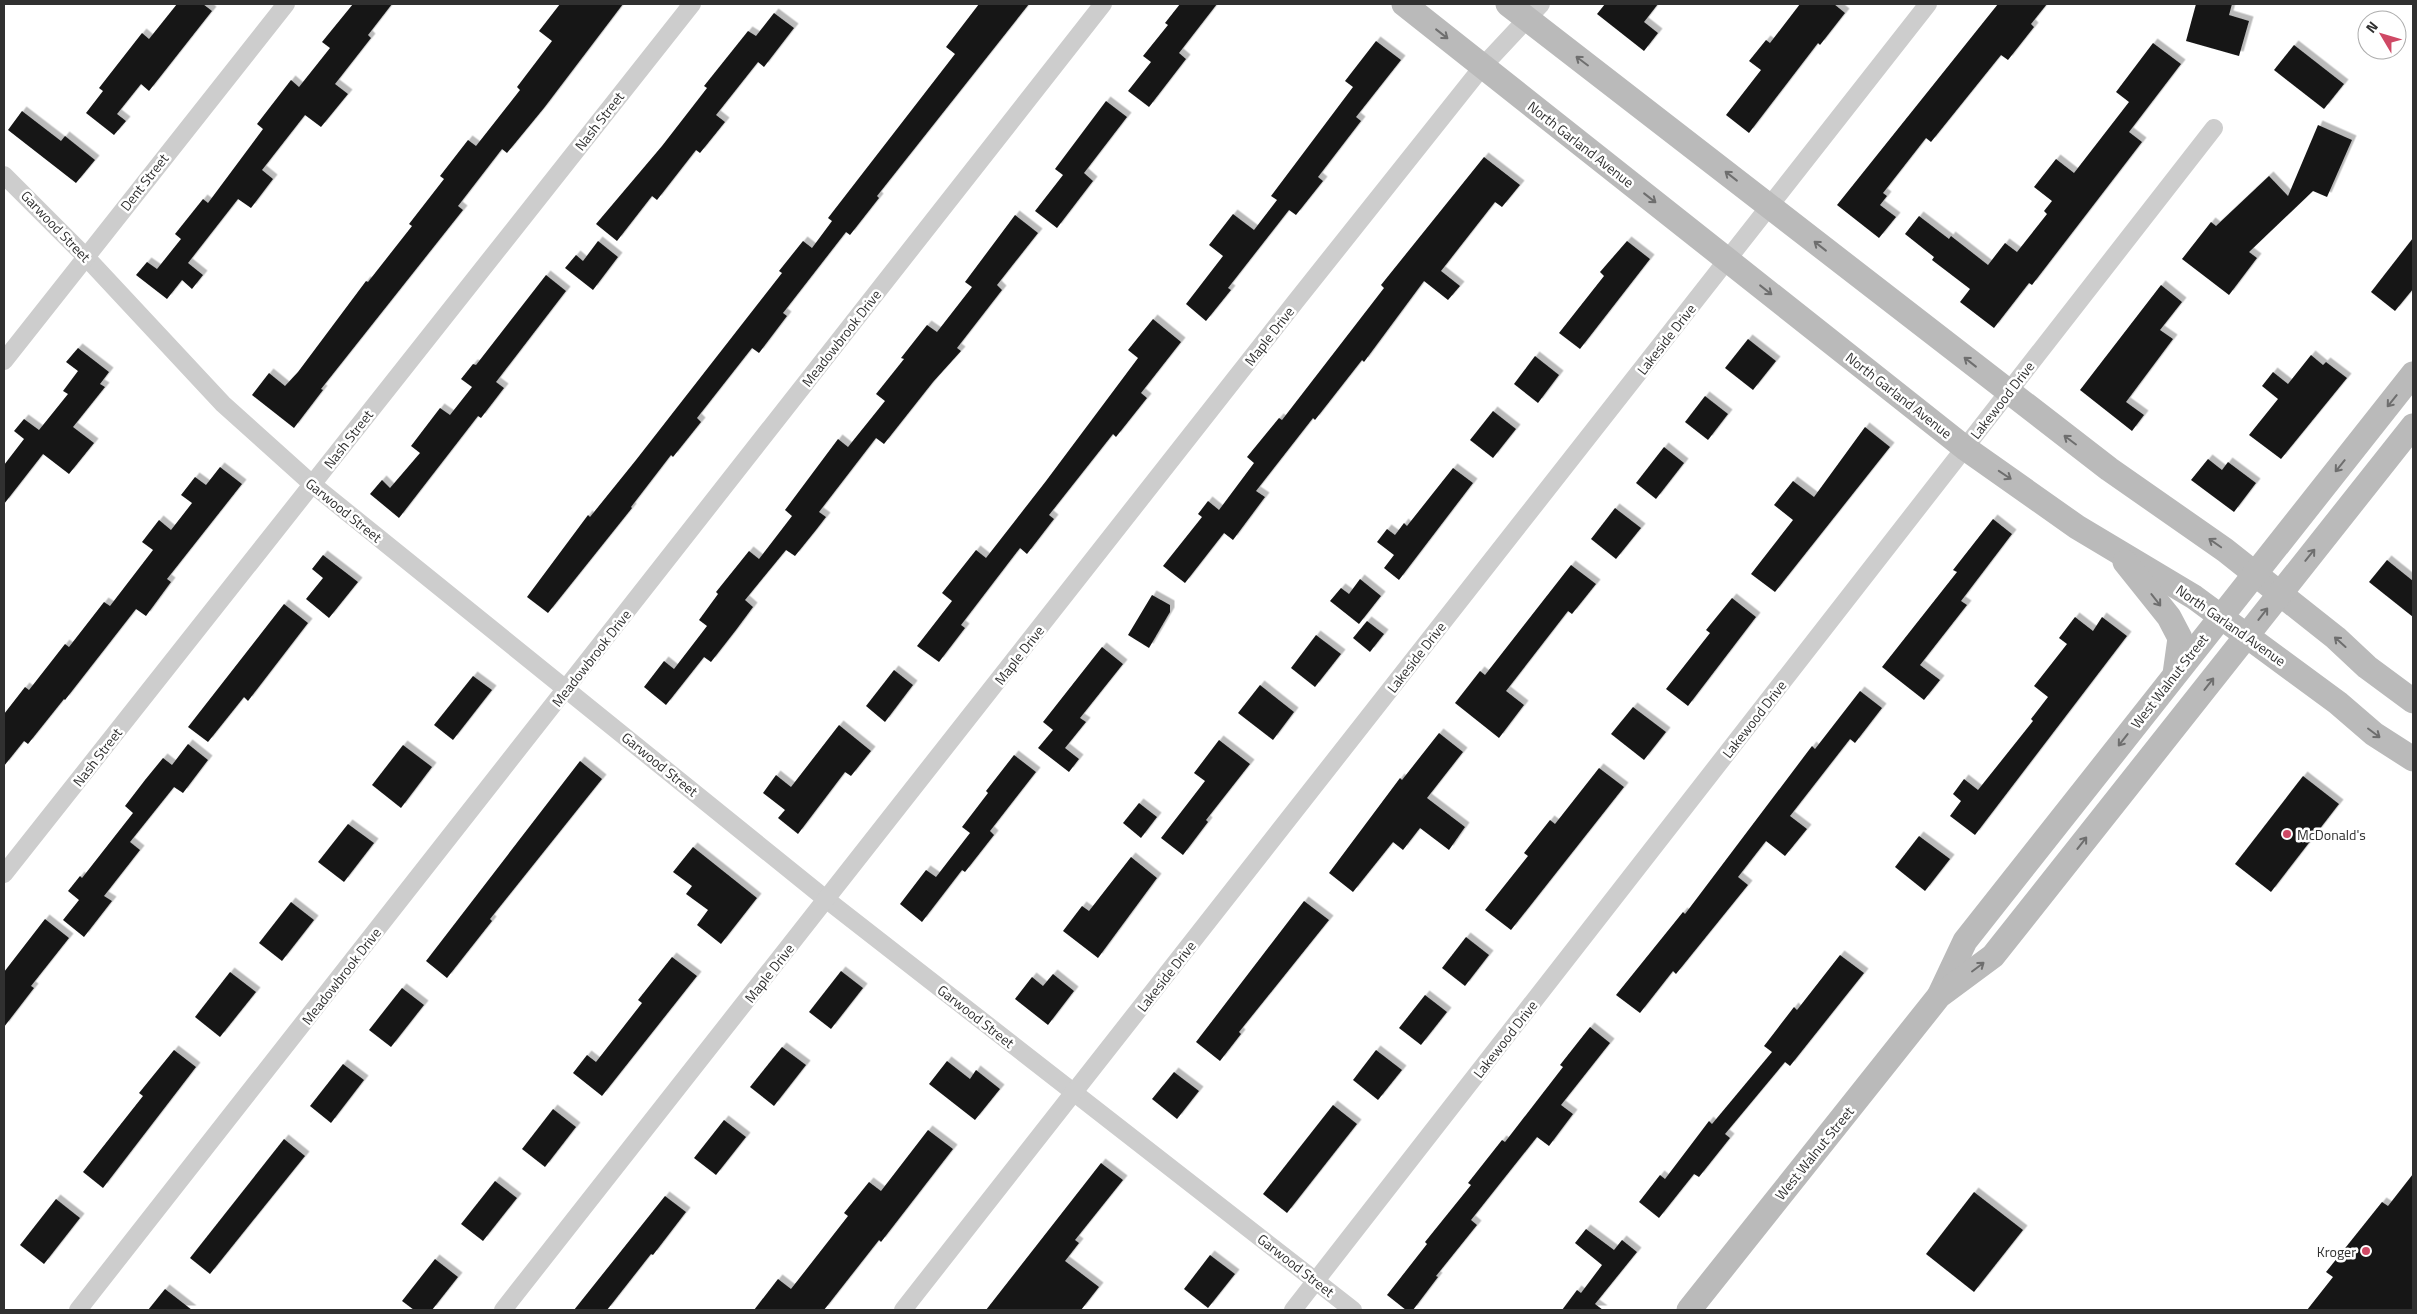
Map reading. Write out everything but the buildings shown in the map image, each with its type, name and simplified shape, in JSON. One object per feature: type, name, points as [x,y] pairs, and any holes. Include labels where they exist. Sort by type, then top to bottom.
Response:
[{"type":"main road","name":"North Garland Avenue","points":[[1404,4],[1965,448],[2077,527],[2194,597],[2338,702],[2374,734],[2413,759]]},
{"type":"main road","points":[[1508,4],[1535,11],[1769,206],[2109,469],[2254,573],[2336,638],[2368,667],[2413,700]]},
{"type":"main road","name":"West Walnut Street","points":[[1689,1310],[1939,996],[1965,940],[2413,374]]},
{"type":"main road","name":"West Walnut Street","points":[[1939,996],[1993,956],[2413,426]]},
{"type":"main road","points":[[2114,549],[2169,617],[2180,638],[2175,674]]},
{"type":"street","name":"Dent Street","points":[[4,361],[85,256],[286,4]]},
{"type":"street","name":"Nash Street","points":[[4,874],[692,4]]},
{"type":"street","name":"Meadowbrook Drive","points":[[78,1310],[1103,4]]},
{"type":"street","name":"Lakeside Drive","points":[[902,1310],[1928,4]]},
{"type":"street","name":"Maple Drive","points":[[503,1310],[1296,301],[1483,66],[1535,11]]},
{"type":"street","name":"Lakewood Drive","points":[[1292,1310],[2214,128]]},
{"type":"street","name":"Garwood Street","points":[[4,175],[85,256],[223,404],[312,484],[827,900],[1353,1310]]},
{"type":"place","name":"McDonald's","points":[[2287,834]]},
{"type":"place","name":"Kroger","points":[[2366,1251]]}]
